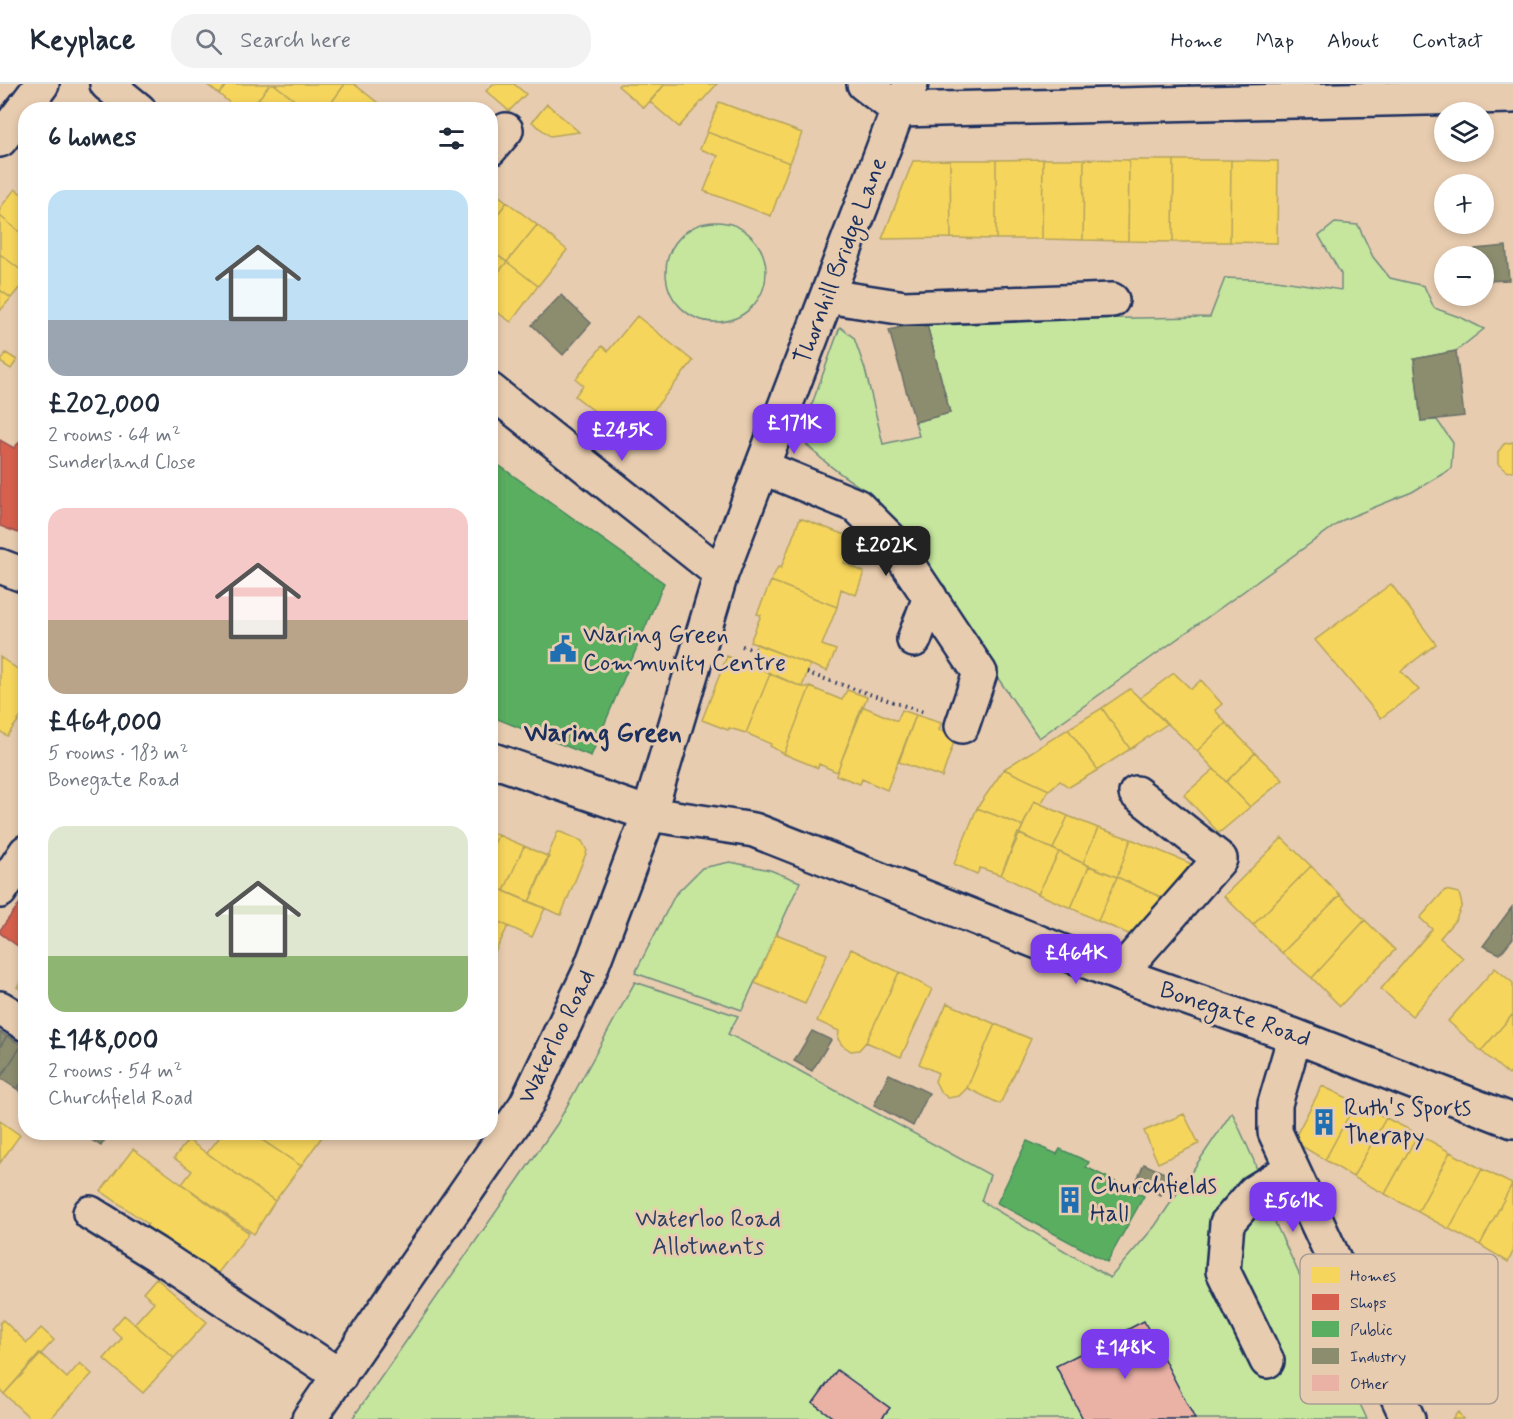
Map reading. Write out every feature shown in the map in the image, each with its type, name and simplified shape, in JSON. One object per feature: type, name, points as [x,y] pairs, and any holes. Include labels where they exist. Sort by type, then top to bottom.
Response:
[{"type":"street","points":[[28,102],[42,84]]},
{"type":"street","points":[[864,84],[904,97],[1513,96]]},
{"type":"street","points":[[112,86],[130,102]]},
{"type":"street","name":"Thornhill Bridge Lane","points":[[649,814],[721,574],[904,97]]},
{"type":"street","points":[[0,140],[18,116]]},
{"type":"street","points":[[827,296],[905,308],[1112,300]]},
{"type":"street","points":[[498,396],[721,574]]},
{"type":"street","points":[[762,467],[857,506],[892,540],[980,673],[962,726]]},
{"type":"street","points":[[0,566],[18,573]]},
{"type":"street","points":[[914,640],[930,597]]},
{"type":"street","name":"Bonegate Road","points":[[498,762],[649,814],[753,830],[1119,975],[1295,1036],[1513,1121]]},
{"type":"street","points":[[1119,975],[1220,859],[1136,793]]},
{"type":"street","name":"Waterloo Road","points":[[309,1419],[526,1105],[589,973],[649,814]]},
{"type":"street","points":[[0,891],[18,864]]},
{"type":"street","points":[[0,1008],[18,1019]]},
{"type":"street","points":[[1295,1036],[1275,1104],[1275,1132],[1331,1254]]},
{"type":"street","points":[[1267,1361],[1223,1271],[1227,1223],[1254,1192],[1292,1169]]},
{"type":"street","points":[[90,1213],[156,1254],[339,1376]]},
{"type":"street","points":[[1401,1404],[1408,1419]]},
{"type":"path","points":[[807,673],[962,726]]},
{"type":"green space","points":[[716,222],[735,225],[752,236],[763,253],[766,272],[763,291],[752,308],[735,319],[716,322],[697,319],[680,308],[669,291],[666,272],[669,253],[680,236],[697,225]]},
{"type":"green space","points":[[1335,223],[1358,225],[1373,257],[1390,278],[1424,286],[1434,308],[1484,329],[1456,351],[1414,359],[1421,421],[1437,420],[1453,443],[1451,469],[1412,492],[1343,520],[1039,738],[872,495],[843,476],[800,437],[840,327],[854,338],[865,369],[883,444],[919,436],[915,422],[950,413],[926,321],[1210,317],[1225,278],[1276,280],[1341,290],[1341,274],[1319,236]]},
{"type":"green space","points":[[730,862],[770,870],[800,882],[742,1010],[635,973],[675,895],[702,868]]},
{"type":"green space","name":"Waterloo Road Allotments","points":[[635,982],[738,1016],[728,1034],[990,1175],[981,1201],[1110,1278],[1155,1226],[1232,1112],[1254,1161],[1271,1214],[1300,1276],[1300,1404],[1360,1404],[1367,1419],[352,1419],[557,1124]]},
{"type":"building: Homes","points":[[206,84],[227,84],[219,94]]},
{"type":"building: Homes","points":[[227,84],[270,84],[256,102],[228,102],[219,94]]},
{"type":"building: Homes","points":[[270,84],[274,84],[297,102],[256,102]]},
{"type":"building: Homes","points":[[274,84],[345,84],[332,102],[297,102]]},
{"type":"building: Homes","points":[[345,84],[354,84],[377,102],[332,102]]},
{"type":"building: Homes","points":[[493,84],[514,84],[526,94],[509,111],[486,91]]},
{"type":"building: Homes","points":[[620,84],[665,84],[644,108],[618,86]]},
{"type":"building: Homes","points":[[665,84],[717,84],[679,127],[650,102]]},
{"type":"building: Homes","points":[[719,102],[802,133],[790,163],[707,132]]},
{"type":"building: Homes","points":[[547,104],[579,132],[550,136],[532,122]]},
{"type":"building: Homes","points":[[707,132],[790,163],[771,216],[704,191],[718,156],[700,149]]},
{"type":"building: Homes","points":[[1043,159],[1042,239],[996,239],[996,160]]},
{"type":"building: Homes","points":[[1043,159],[1084,159],[1083,240],[1042,239]]},
{"type":"building: Homes","points":[[1084,159],[1129,160],[1128,241],[1083,240]]},
{"type":"building: Homes","points":[[950,160],[951,238],[882,239],[913,161]]},
{"type":"building: Homes","points":[[950,160],[996,160],[996,239],[951,238]]},
{"type":"building: Homes","points":[[1129,160],[1174,160],[1173,242],[1128,241]]},
{"type":"building: Homes","points":[[1174,160],[1231,160],[1230,242],[1173,242]]},
{"type":"building: Homes","points":[[1231,160],[1278,161],[1277,243],[1230,242]]},
{"type":"building: Homes","points":[[15,189],[18,191],[18,231],[0,216],[0,208]]},
{"type":"building: Homes","points":[[498,195],[507,202],[498,214]]},
{"type":"building: Homes","points":[[507,202],[537,225],[507,262],[498,256],[498,214]]},
{"type":"building: Homes","points":[[0,216],[18,231],[18,268],[0,254]]},
{"type":"building: Homes","points":[[537,225],[567,250],[538,286],[507,262]]},
{"type":"building: Homes","points":[[0,254],[18,268],[18,290],[11,298],[0,290]]},
{"type":"building: Homes","points":[[498,256],[507,262],[498,273]]},
{"type":"building: Homes","points":[[507,262],[538,286],[511,322],[498,313],[498,273]]},
{"type":"building: Homes","points":[[0,290],[11,298],[0,311]]},
{"type":"building: Homes","points":[[637,316],[693,361],[630,439],[575,396],[583,385],[576,379],[602,346],[608,351]]},
{"type":"building: Homes","points":[[6,353],[17,360],[11,369],[0,362]]},
{"type":"building: Homes","points":[[1513,442],[1513,471],[1508,472],[1498,464],[1498,452],[1504,444]]},
{"type":"building: Homes","points":[[800,518],[853,538],[844,563],[864,572],[856,595],[841,589],[837,607],[771,581],[778,567],[781,568]]},
{"type":"building: Homes","points":[[771,581],[837,607],[822,645],[836,650],[827,671],[750,642],[761,615],[757,614]]},
{"type":"building: Homes","points":[[1391,584],[1436,644],[1401,671],[1419,690],[1381,718],[1315,640]]},
{"type":"building: Homes","points":[[757,644],[810,665],[802,687],[749,664]]},
{"type":"building: Homes","points":[[727,656],[770,674],[746,733],[729,728],[728,730],[702,720]]},
{"type":"building: Homes","points":[[0,657],[18,669],[18,721],[7,736],[0,731]]},
{"type":"building: Homes","points":[[1174,673],[1191,689],[1201,680],[1222,704],[1215,710],[1226,723],[1197,751],[1140,698]]},
{"type":"building: Homes","points":[[770,674],[802,687],[810,687],[784,754],[770,746],[771,744],[746,733]]},
{"type":"building: Homes","points":[[810,687],[842,700],[847,690],[867,697],[837,772],[819,764],[818,768],[784,754]]},
{"type":"building: Homes","points":[[1130,689],[1167,724],[1130,749],[1102,708]]},
{"type":"building: Homes","points":[[862,706],[897,721],[902,710],[916,715],[887,790],[862,779],[860,784],[836,775]]},
{"type":"building: Homes","points":[[1102,708],[1130,749],[1098,770],[1068,729]]},
{"type":"building: Homes","points":[[916,715],[941,723],[939,730],[956,736],[942,777],[899,762]]},
{"type":"building: Homes","points":[[1226,723],[1255,753],[1226,782],[1197,751]]},
{"type":"building: Homes","points":[[1068,729],[1098,770],[1069,787],[1060,781],[1049,790],[1004,769]]},
{"type":"building: Homes","points":[[1255,753],[1283,780],[1250,807],[1226,782]]},
{"type":"building: Homes","points":[[1004,769],[1049,790],[1041,804],[1034,801],[1023,826],[977,808]]},
{"type":"building: Homes","points":[[1214,769],[1250,807],[1219,833],[1184,795]]},
{"type":"building: Homes","points":[[1034,801],[1068,816],[1053,849],[1019,834]]},
{"type":"building: Homes","points":[[977,808],[1023,826],[1001,875],[980,868],[977,874],[954,864]]},
{"type":"building: Homes","points":[[1068,816],[1098,828],[1083,863],[1053,849]]},
{"type":"building: Homes","points":[[1098,828],[1131,839],[1117,877],[1083,863]]},
{"type":"building: Homes","points":[[558,831],[582,841],[587,851],[561,915],[529,902]]},
{"type":"building: Homes","points":[[1018,833],[1059,852],[1038,894],[1001,875]]},
{"type":"building: Homes","points":[[498,835],[524,846],[504,891],[498,888]]},
{"type":"building: Homes","points":[[1282,838],[1311,866],[1253,925],[1224,896]]},
{"type":"building: Homes","points":[[1131,839],[1194,865],[1163,898],[1117,877]]},
{"type":"building: Homes","points":[[524,846],[549,857],[529,902],[504,891]]},
{"type":"building: Homes","points":[[1059,852],[1089,866],[1071,908],[1038,894]]},
{"type":"building: Homes","points":[[1089,866],[1117,877],[1098,921],[1071,908]]},
{"type":"building: Homes","points":[[1311,866],[1340,895],[1282,953],[1253,925]]},
{"type":"building: Homes","points":[[1117,877],[1163,898],[1131,935],[1098,921]]},
{"type":"building: Homes","points":[[498,888],[545,908],[532,937],[498,922]]},
{"type":"building: Homes","points":[[1445,890],[1459,893],[1462,905],[1456,919],[1440,938],[1463,958],[1412,1016],[1381,989],[1432,929],[1420,918]]},
{"type":"building: Homes","points":[[1340,895],[1365,920],[1312,978],[1282,953]]},
{"type":"building: Homes","points":[[1365,920],[1395,950],[1340,1006],[1312,978]]},
{"type":"building: Homes","points":[[498,922],[508,926],[498,946]]},
{"type":"building: Homes","points":[[776,934],[827,954],[805,1004],[755,983]]},
{"type":"building: Homes","points":[[851,949],[899,972],[866,1042],[859,1050],[851,1051],[838,1039],[839,1031],[817,1021]]},
{"type":"building: Homes","points":[[1495,968],[1513,983],[1513,1014],[1481,1051],[1448,1021]]},
{"type":"building: Homes","points":[[899,972],[932,989],[901,1057],[866,1042]]},
{"type":"building: Homes","points":[[947,1003],[995,1024],[967,1088],[959,1096],[948,1098],[940,1091],[935,1081],[938,1073],[919,1064]]},
{"type":"building: Homes","points":[[1513,1014],[1513,1070],[1509,1075],[1481,1051]]},
{"type":"building: Homes","points":[[995,1024],[1031,1039],[1000,1104],[967,1088]]},
{"type":"building: Homes","name":"Ruth's Sports Therapy","points":[[1322,1086],[1356,1102],[1325,1160],[1293,1141]]},
{"type":"building: Homes","points":[[1356,1102],[1386,1118],[1353,1177],[1325,1160]]},
{"type":"building: Homes","points":[[1184,1114],[1199,1144],[1158,1163],[1144,1131]]},
{"type":"building: Homes","points":[[1386,1118],[1418,1134],[1385,1194],[1353,1177]]},
{"type":"building: Homes","points":[[0,1121],[18,1134],[18,1138],[0,1163]]},
{"type":"building: Homes","points":[[1418,1134],[1450,1152],[1418,1212],[1385,1194]]},
{"type":"building: Homes","points":[[188,1140],[275,1201],[254,1234],[182,1184],[192,1171],[174,1158]]},
{"type":"building: Homes","points":[[217,1140],[262,1140],[301,1166],[275,1201],[207,1153]]},
{"type":"building: Homes","points":[[262,1140],[320,1140],[301,1166]]},
{"type":"building: Homes","points":[[133,1149],[249,1233],[214,1278],[144,1228],[148,1224],[101,1191]]},
{"type":"building: Homes","points":[[1450,1152],[1482,1169],[1449,1229],[1418,1212]]},
{"type":"building: Homes","points":[[1482,1169],[1512,1184],[1480,1245],[1449,1229]]},
{"type":"building: Homes","points":[[1512,1184],[1513,1252],[1508,1262],[1480,1245]]},
{"type":"building: Homes","points":[[156,1278],[207,1322],[174,1358],[134,1324],[154,1302],[143,1293]]},
{"type":"building: Homes","points":[[124,1315],[174,1358],[143,1393],[104,1359],[122,1338],[112,1329]]},
{"type":"building: Homes","points":[[3,1320],[27,1343],[41,1328],[54,1340],[4,1394],[0,1390],[0,1323]]},
{"type":"building: Homes","points":[[40,1353],[67,1378],[80,1363],[92,1374],[50,1419],[31,1419],[4,1394]]},
{"type":"building: Homes","points":[[1458,1412],[1463,1419],[1452,1419]]},
{"type":"building: Shops","points":[[0,440],[14,448],[18,444],[18,533],[0,526]]},
{"type":"building: Shops","points":[[18,906],[18,946],[0,933]]},
{"type":"building: Public","name":"Waring Green Community Centre","points":[[498,465],[664,583],[591,756],[498,719]]},
{"type":"building: Public","name":"Churchfields Hall","points":[[1027,1141],[1057,1154],[1060,1149],[1089,1162],[1086,1167],[1144,1196],[1107,1262],[997,1203]]},
{"type":"building: Industry","points":[[1506,246],[1509,280],[1494,281],[1494,247]]},
{"type":"building: Industry","points":[[561,295],[591,323],[563,355],[532,325]]},
{"type":"building: Industry","points":[[926,321],[950,413],[915,422],[889,330]]},
{"type":"building: Industry","points":[[1456,351],[1464,416],[1421,421],[1414,359]]},
{"type":"building: Industry","points":[[1512,907],[1513,938],[1500,954],[1483,946]]},
{"type":"building: Industry","points":[[812,1031],[831,1040],[812,1071],[794,1061]]},
{"type":"building: Industry","points":[[0,1032],[7,1036],[0,1047]]},
{"type":"building: Industry","points":[[7,1036],[18,1043],[18,1051],[0,1078],[0,1047]]},
{"type":"building: Industry","points":[[18,1051],[18,1088],[0,1078]]},
{"type":"building: Industry","points":[[889,1074],[929,1093],[913,1126],[874,1105]]},
{"type":"building: Industry","points":[[92,1140],[105,1140],[101,1146]]},
{"type":"building: Industry","points":[[1144,1164],[1171,1176],[1161,1195],[1135,1184]]},
{"type":"building: Other","points":[[1144,1321],[1195,1419],[1083,1419],[1056,1366]]},
{"type":"building: Other","points":[[837,1370],[890,1408],[881,1419],[835,1419],[813,1403]]},
{"type":"place","name":"Waring Green Community Centre","points":[[563,649]]},
{"type":"place","name":"Ruth's Sports Therapy","points":[[1324,1122]]},
{"type":"place","name":"Churchfields Hall","points":[[1070,1200]]},
{"type":"district","name":"Waring Green","points":[[603,734]]}]
